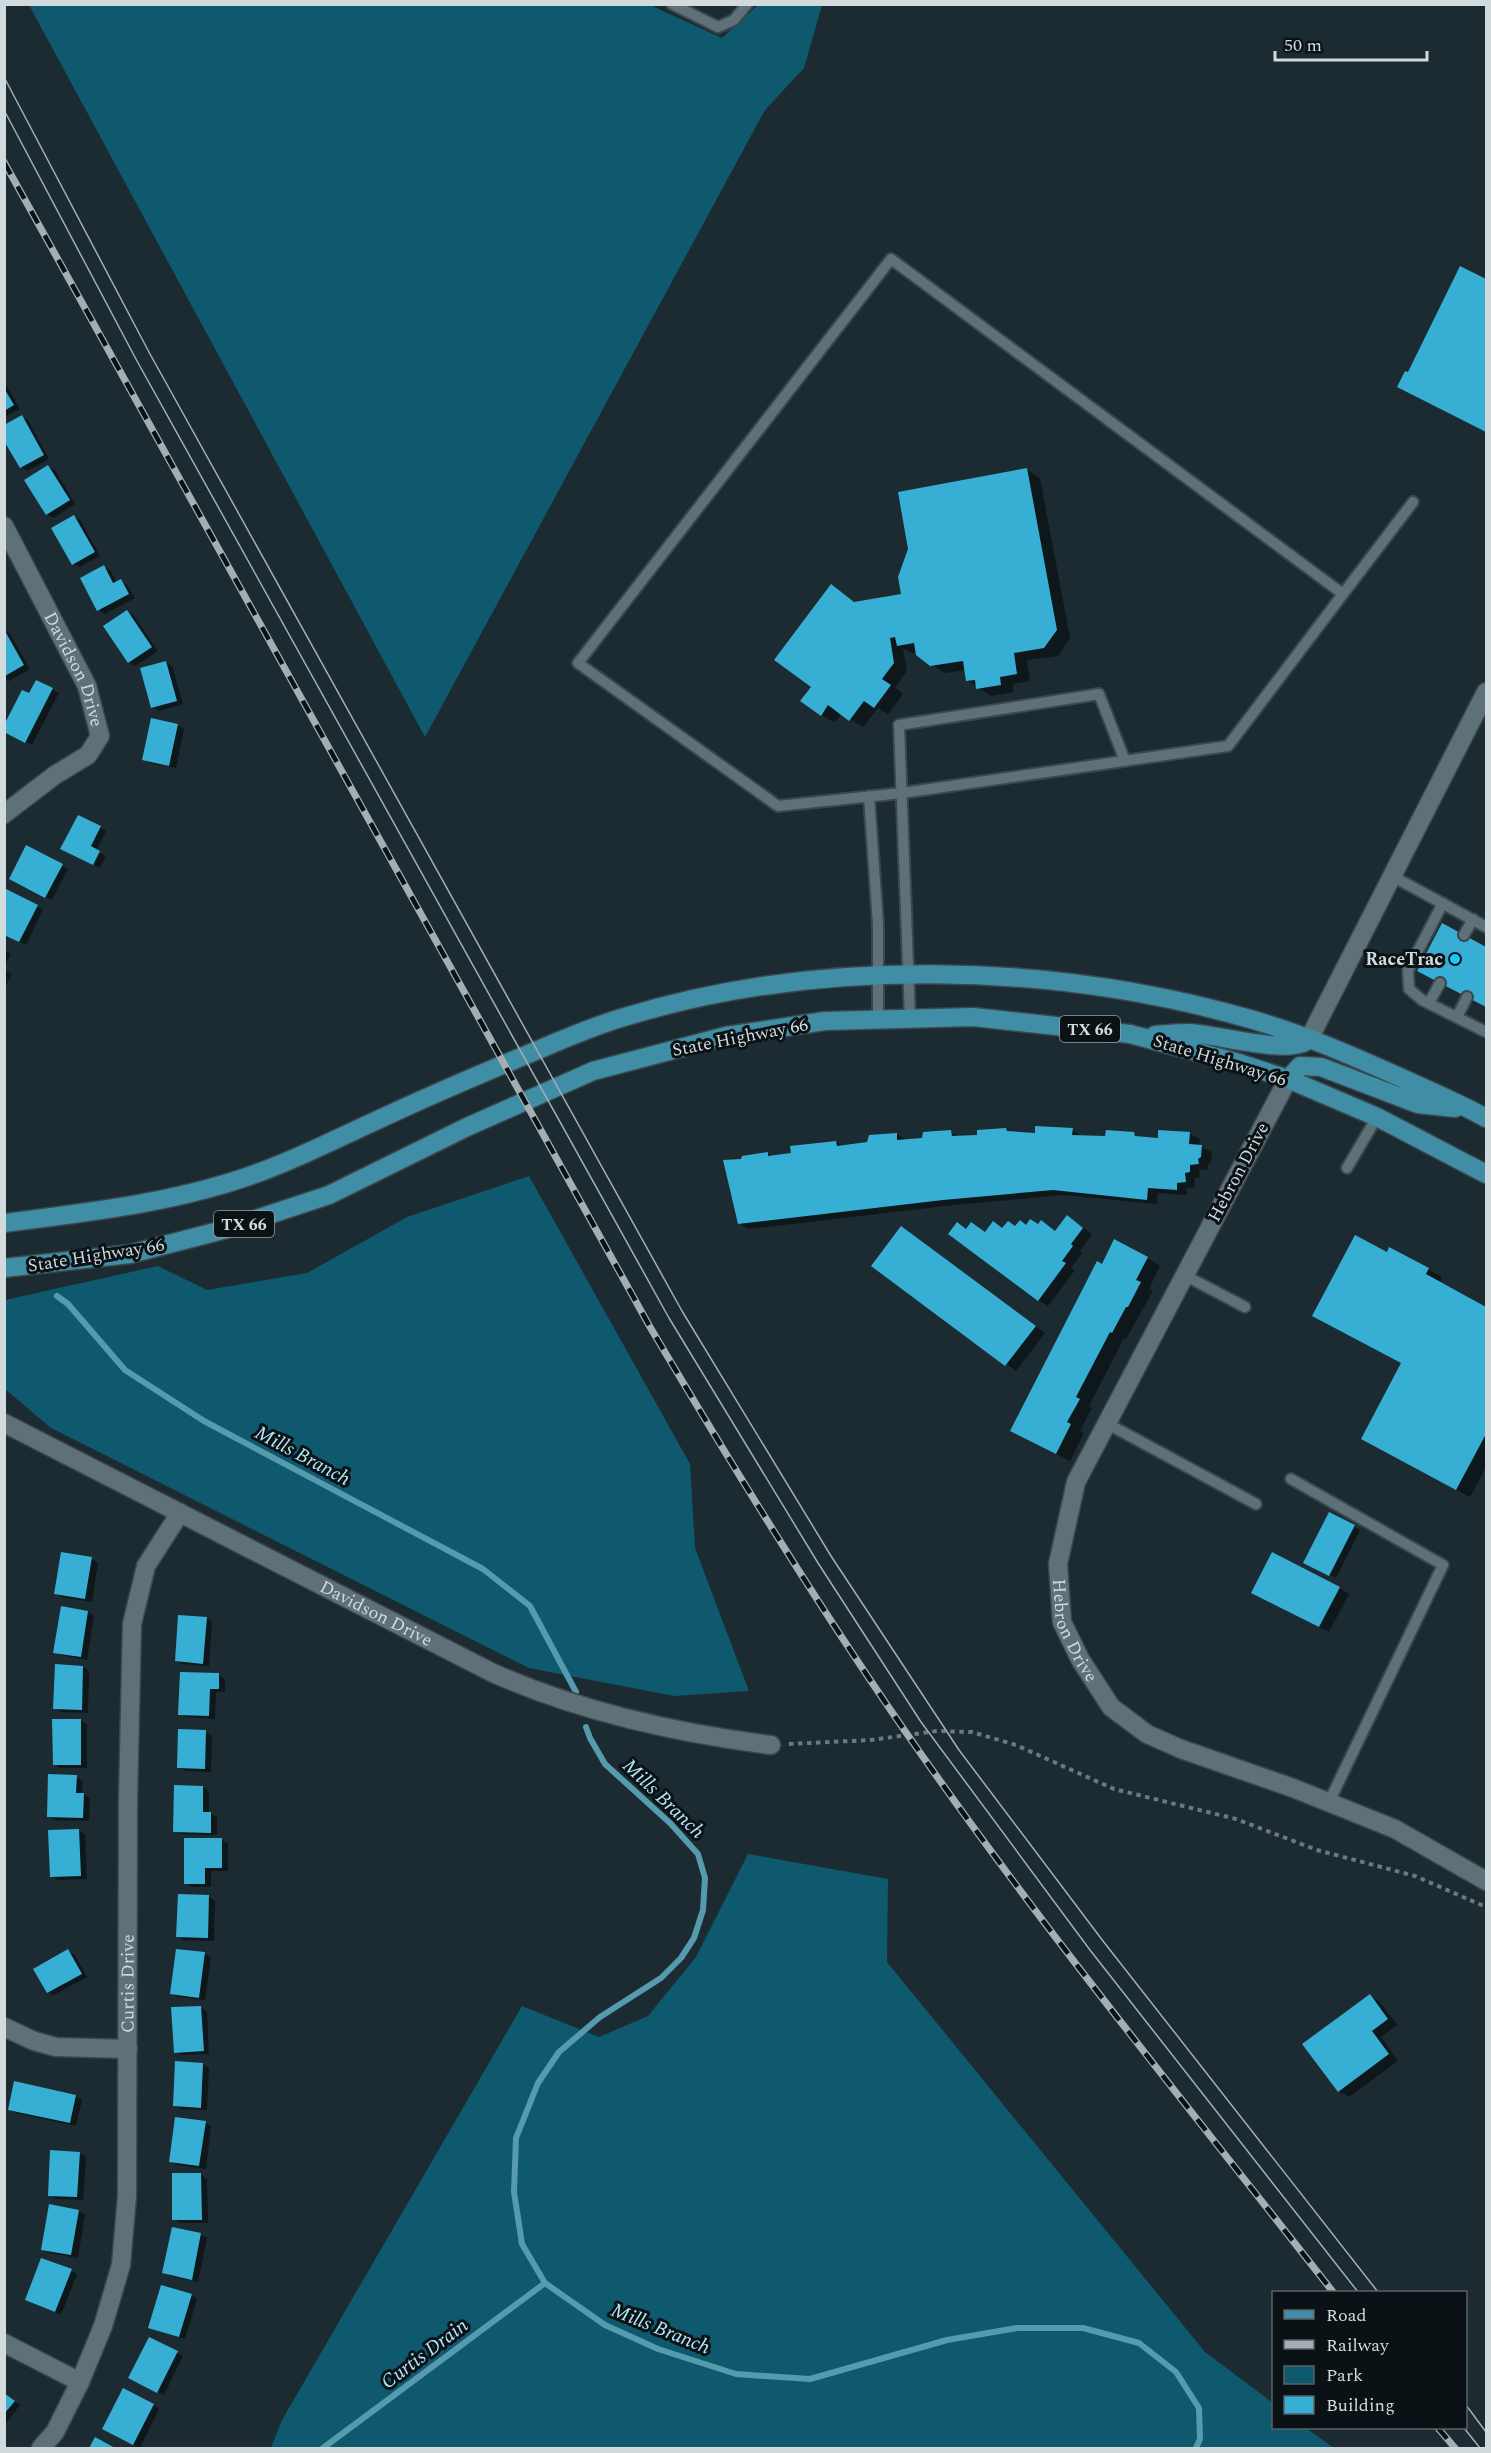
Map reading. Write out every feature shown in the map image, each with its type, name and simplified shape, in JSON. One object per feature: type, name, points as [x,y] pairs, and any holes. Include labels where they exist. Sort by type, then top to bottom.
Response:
[{"type":"main road","name":"TX 66","points":[[4,1223],[125,1207],[211,1188],[262,1172],[443,1089],[585,1031],[631,1015],[720,994],[820,979],[877,975],[1004,976],[1126,990],[1233,1014],[1309,1039],[1479,1114]]},
{"type":"main road","name":"State Highway 66","points":[[4,1268],[130,1254],[277,1214],[329,1195],[467,1127],[592,1071],[726,1036],[825,1021],[974,1017],[1137,1035],[1288,1079],[1377,1117],[1486,1174]]},
{"type":"main road","points":[[1137,1035],[1189,1033],[1282,1047],[1306,1043],[1309,1039]]},
{"type":"main road","points":[[1288,1079],[1300,1066],[1321,1067],[1418,1104],[1479,1114]]},
{"type":"street","name":"Davidson Drive","points":[[4,526],[87,686],[100,736],[88,755],[55,775],[4,814]]},
{"type":"street","points":[[1309,1039],[1486,692]]},
{"type":"street","name":"Hebron Drive","points":[[1288,1079],[1076,1482],[1058,1564],[1062,1622],[1080,1659],[1111,1707],[1147,1734],[1181,1749],[1329,1802],[1395,1830],[1486,1881]]},
{"type":"street","name":"Davidson Drive","points":[[4,1423],[493,1673],[529,1689],[643,1723],[722,1739],[771,1745]]},
{"type":"street","name":"Curtis Drive","points":[[41,2448],[55,2432],[80,2382],[103,2326],[121,2265],[128,2196],[128,1799],[132,1624],[146,1566],[180,1513]]},
{"type":"street","points":[[4,2027],[34,2042],[56,2047],[128,2049]]},
{"type":"street","points":[[4,2343],[80,2382]]},
{"type":"lane","points":[[672,4],[718,27],[734,20],[747,4]]},
{"type":"lane","points":[[1343,594],[891,259],[578,663],[777,806],[902,793],[1228,746],[1413,502]]},
{"type":"lane","points":[[910,1018],[899,725],[1099,694],[1125,760]]},
{"type":"lane","points":[[869,796],[878,924],[878,1019]]},
{"type":"lane","points":[[1392,876],[1486,927]]},
{"type":"lane","points":[[1443,903],[1408,970],[1409,989],[1429,1003],[1483,1030],[1486,1017]]},
{"type":"lane","points":[[1464,935],[1473,919]]},
{"type":"lane","points":[[1429,1003],[1440,983]]},
{"type":"lane","points":[[1457,1017],[1467,997]]},
{"type":"lane","points":[[1347,1168],[1377,1117]]},
{"type":"lane","points":[[1184,1275],[1245,1307]]},
{"type":"lane","points":[[1106,1423],[1256,1504]]},
{"type":"lane","points":[[1292,1479],[1443,1565],[1329,1802]]},
{"type":"path","points":[[771,1745],[871,1740],[937,1731],[972,1732],[1016,1745],[1114,1789],[1236,1819],[1317,1850],[1415,1876],[1486,1907]]},
{"type":"green space","points":[[29,5],[650,5],[722,38],[758,5],[822,5],[804,68],[765,110],[425,737]]},
{"type":"green space","points":[[529,1176],[690,1464],[695,1548],[749,1691],[674,1696],[529,1668],[51,1428],[5,1389],[5,1300],[158,1266],[207,1290],[307,1273],[407,1217]]},
{"type":"green space","points":[[748,1854],[888,1879],[887,1962],[1205,2352],[1272,2402],[1272,2429],[1307,2429],[1334,2448],[271,2448],[282,2420],[522,2006],[599,2037],[648,2016],[696,1957]]},
{"type":"building","points":[[1460,266],[1486,279],[1486,432],[1397,387],[1405,371],[1408,372]]},
{"type":"building","points":[[4,388],[14,405],[4,411]]},
{"type":"building","points":[[22,415],[44,455],[20,468],[4,441],[4,425]]},
{"type":"building","points":[[48,465],[70,500],[46,515],[24,480]]},
{"type":"building","points":[[1027,468],[1057,630],[1044,648],[1014,653],[1017,674],[1000,677],[1001,685],[976,689],[975,680],[966,681],[963,661],[930,666],[916,655],[914,643],[897,646],[895,637],[890,638],[894,663],[882,679],[891,685],[874,708],[864,701],[849,721],[828,705],[821,716],[800,701],[811,687],[774,660],[831,584],[854,602],[901,594],[898,577],[908,549],[898,492]]},
{"type":"building","points":[[74,515],[95,552],[72,565],[51,528]]},
{"type":"building","points":[[104,565],[113,583],[121,579],[129,594],[97,611],[80,578]]},
{"type":"building","points":[[127,610],[152,647],[128,663],[103,626]]},
{"type":"building","points":[[5,631],[24,665],[5,676]]},
{"type":"building","points":[[166,661],[177,701],[151,708],[140,668]]},
{"type":"building","points":[[36,680],[53,688],[25,743],[4,732],[4,725],[22,690],[29,693]]},
{"type":"building","points":[[151,718],[178,724],[169,766],[142,760]]},
{"type":"building","points":[[78,815],[101,826],[91,846],[100,851],[93,865],[60,849]]},
{"type":"building","points":[[26,845],[63,864],[45,898],[9,879]]},
{"type":"building","points":[[4,888],[38,905],[19,942],[4,935]]},
{"type":"building","name":"RaceTrac","points":[[1442,923],[1486,947],[1486,1007],[1417,971]]},
{"type":"building","points":[[1035,1126],[1073,1128],[1072,1135],[1105,1136],[1106,1130],[1134,1132],[1135,1136],[1158,1138],[1158,1130],[1190,1132],[1189,1144],[1202,1145],[1201,1157],[1198,1159],[1199,1164],[1190,1165],[1190,1172],[1185,1173],[1186,1182],[1177,1183],[1177,1190],[1148,1188],[1147,1200],[1053,1190],[943,1200],[738,1224],[723,1160],[741,1159],[742,1156],[768,1152],[768,1156],[791,1153],[790,1146],[836,1141],[837,1146],[867,1142],[869,1135],[897,1133],[897,1140],[922,1138],[923,1132],[951,1130],[952,1136],[977,1135],[977,1130],[1006,1128],[1007,1131],[1035,1133]]},
{"type":"building","points":[[1067,1215],[1083,1228],[1062,1261],[1066,1263],[1038,1301],[948,1234],[957,1222],[966,1229],[971,1222],[985,1232],[993,1221],[1002,1228],[1008,1221],[1015,1226],[1020,1220],[1026,1225],[1030,1219],[1038,1224],[1041,1220],[1055,1231]]},
{"type":"building","points":[[901,1226],[1036,1326],[1005,1366],[871,1266]]},
{"type":"building","points":[[1355,1235],[1387,1252],[1389,1247],[1429,1268],[1426,1274],[1486,1307],[1486,1434],[1456,1490],[1361,1439],[1401,1363],[1312,1316]]},
{"type":"building","points":[[1114,1239],[1148,1257],[1136,1280],[1141,1282],[1112,1333],[1110,1332],[1076,1397],[1080,1399],[1067,1422],[1071,1424],[1056,1454],[1010,1431],[1097,1261],[1102,1264]]},
{"type":"building","points":[[1329,1512],[1355,1525],[1329,1576],[1303,1563]]},
{"type":"building","points":[[61,1552],[92,1557],[85,1599],[54,1594]]},
{"type":"building","points":[[1272,1552],[1340,1587],[1319,1627],[1251,1593]]},
{"type":"building","points":[[61,1606],[88,1611],[81,1657],[53,1653]]},
{"type":"building","points":[[178,1615],[207,1617],[203,1664],[175,1661]]},
{"type":"building","points":[[55,1664],[83,1666],[82,1710],[53,1709]]},
{"type":"building","points":[[180,1672],[219,1673],[219,1689],[210,1689],[209,1716],[178,1715]]},
{"type":"building","points":[[52,1719],[81,1719],[81,1765],[53,1765]]},
{"type":"building","points":[[178,1729],[206,1730],[205,1769],[177,1768]]},
{"type":"building","points":[[48,1774],[77,1775],[76,1793],[84,1793],[83,1818],[47,1817]]},
{"type":"building","points":[[174,1785],[203,1786],[203,1812],[211,1812],[211,1833],[173,1832]]},
{"type":"building","points":[[79,1829],[81,1876],[50,1877],[48,1830]]},
{"type":"building","points":[[184,1838],[222,1838],[222,1868],[205,1868],[205,1884],[184,1884]]},
{"type":"building","points":[[178,1894],[209,1895],[208,1938],[176,1937]]},
{"type":"building","points":[[68,1949],[82,1974],[47,1993],[33,1969]]},
{"type":"building","points":[[176,1949],[205,1952],[199,1998],[170,1994]]},
{"type":"building","points":[[1370,1994],[1388,2019],[1372,2031],[1389,2054],[1338,2092],[1302,2044]]},
{"type":"building","points":[[201,2006],[204,2051],[174,2053],[171,2007]]},
{"type":"building","points":[[175,2061],[203,2063],[201,2108],[173,2106]]},
{"type":"building","points":[[14,2081],[76,2095],[70,2123],[8,2110]]},
{"type":"building","points":[[175,2117],[206,2121],[199,2166],[169,2162]]},
{"type":"building","points":[[50,2150],[80,2152],[77,2197],[48,2196]]},
{"type":"building","points":[[172,2173],[201,2173],[202,2220],[172,2220]]},
{"type":"building","points":[[49,2204],[79,2210],[71,2255],[41,2250]]},
{"type":"building","points":[[172,2227],[201,2233],[192,2280],[162,2273]]},
{"type":"building","points":[[41,2258],[72,2269],[55,2312],[25,2300]]},
{"type":"building","points":[[161,2285],[192,2294],[179,2337],[148,2328]]},
{"type":"building","points":[[149,2337],[178,2351],[157,2393],[128,2378]]},
{"type":"building","points":[[123,2388],[154,2404],[133,2445],[102,2429]]},
{"type":"building","points":[[4,2393],[15,2401],[4,2414]]},
{"type":"building","points":[[95,2437],[115,2448],[89,2448]]},
{"type":"waterway","name":"Mills Branch","points":[[57,1296],[68,1304],[125,1370],[204,1421],[483,1569],[530,1606],[576,1692]]},
{"type":"waterway","name":"Mills Branch","points":[[586,1727],[605,1764],[670,1823],[698,1854],[705,1878],[703,1910],[694,1938],[681,1958],[661,1978],[600,2017],[559,2052],[538,2083],[516,2138],[514,2192],[522,2244],[545,2283],[605,2325],[658,2349],[736,2374],[810,2379],[947,2340],[1017,2328],[1083,2328],[1139,2343],[1176,2372],[1199,2408],[1200,2439],[1196,2448]]},
{"type":"waterway","name":"Curtis Drain","points":[[323,2448],[545,2283]]},
{"type":"tram line","points":[[4,77],[150,354],[682,1311],[831,1556],[959,1750],[1103,1941],[1377,2291]]},
{"type":"tram line","points":[[4,110],[137,361],[669,1318],[818,1563],[921,1722],[1090,1950],[1357,2291]]},
{"type":"tram line","points":[[1467,2406],[1486,2432]]},
{"type":"tram line","points":[[1465,2429],[1480,2448]]},
{"type":"railway","points":[[4,162],[650,1327],[781,1543],[885,1702],[970,1823],[1124,2026],[1332,2291]]},
{"type":"railway","points":[[1439,2429],[1455,2448]]},
{"type":"place","name":"RaceTrac","points":[[1455,959]]}]
